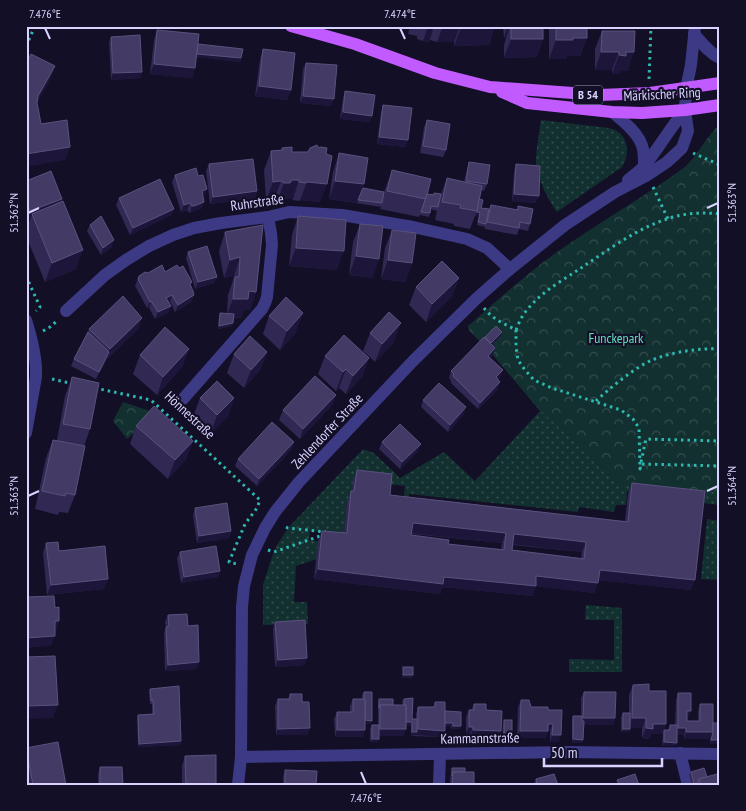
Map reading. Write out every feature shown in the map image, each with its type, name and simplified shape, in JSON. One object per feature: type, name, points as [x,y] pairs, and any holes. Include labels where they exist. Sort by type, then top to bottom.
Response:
[{"type":"main road","name":"Märkischer Ring","points":[[291,26],[355,44],[435,73],[490,87],[527,102],[612,112],[685,110],[720,105]]},
{"type":"main road","name":"Märkischer Ring","points":[[490,87],[600,96],[650,93],[720,83]]},
{"type":"street","points":[[695,30],[703,45],[720,58]]},
{"type":"street","points":[[682,148],[688,131],[685,110],[686,89],[695,30]]},
{"type":"street","name":"Zehlendorfer Straße","points":[[615,192],[644,166],[685,110]]},
{"type":"street","points":[[612,112],[635,134],[643,147],[644,166]]},
{"type":"street","name":"Zehlendorfer Straße","points":[[238,785],[241,756],[242,607],[244,586],[252,556],[274,512],[299,482],[413,361],[477,298],[565,225],[615,192],[668,162],[682,148]]},
{"type":"street","name":"Ruhrstraße","points":[[66,311],[105,275],[149,246],[194,228],[289,212],[342,215],[458,237],[473,241],[487,248],[510,269]]},
{"type":"street","name":"Hönnestraße","points":[[183,399],[262,309],[265,303],[272,245],[268,217]]},
{"type":"street","points":[[26,320],[35,354],[36,377],[26,434]]},
{"type":"street","name":"Kammannstraße","points":[[241,756],[567,752],[720,754]]},
{"type":"street","points":[[680,753],[688,785]]},
{"type":"street","points":[[440,754],[440,785]]},
{"type":"path","points":[[26,46],[35,26]]},
{"type":"path","points":[[649,83],[651,26]]},
{"type":"path","points":[[682,148],[720,166]]},
{"type":"path","points":[[659,200],[668,218]]},
{"type":"path","points":[[640,469],[639,428],[633,419],[621,410],[574,396],[534,380],[518,360],[516,330],[526,310],[547,292],[636,233],[668,218],[693,214],[720,214]]},
{"type":"path","points":[[26,276],[40,307]]},
{"type":"path","points":[[477,298],[488,314],[516,330]]},
{"type":"path","points":[[31,336],[54,324],[66,311]]},
{"type":"path","points":[[596,401],[609,389],[652,360],[680,352],[706,348],[720,349]]},
{"type":"path","points":[[52,379],[83,386]]},
{"type":"path","name":"Hönnestraße","points":[[92,387],[151,400],[260,500]]},
{"type":"path","points":[[640,469],[646,439],[720,441]]},
{"type":"path","points":[[640,469],[641,464],[720,466]]},
{"type":"path","points":[[268,550],[274,552],[331,533],[286,527]]},
{"type":"green space","points":[[541,120],[615,130],[623,137],[627,147],[625,162],[622,167],[557,212],[550,202],[538,175],[536,152]]},
{"type":"green space","name":"Funckepark","points":[[720,124],[720,492],[679,491],[622,485],[541,411],[469,330],[468,326],[557,252],[686,166]]},
{"type":"green space","points":[[468,326],[720,471],[720,505],[703,503],[704,498],[627,491],[626,505],[616,505],[614,512],[579,507],[578,512],[409,494],[408,503],[403,503],[405,486],[354,480],[351,501],[347,501],[344,534],[310,531],[309,540],[318,541],[317,559],[296,566],[294,602],[307,602],[308,624],[263,625],[263,585],[277,545],[288,528],[363,449],[374,453],[400,478],[444,452],[475,481],[540,411],[493,355],[469,330]]},
{"type":"green space","points":[[123,402],[156,413],[127,439],[113,421]]},
{"type":"green space","points":[[707,519],[720,521],[720,580],[701,579]]},
{"type":"green space","points":[[586,605],[622,608],[622,672],[569,672],[569,659],[614,660],[614,620],[585,620]]},
{"type":"building","points":[[461,26],[495,26],[495,27],[461,28]]},
{"type":"building","points":[[511,26],[543,26],[543,39],[511,39]]},
{"type":"building","points":[[556,26],[587,26],[587,38],[556,40]]},
{"type":"building","points":[[157,30],[199,34],[195,68],[154,64]]},
{"type":"building","points":[[602,31],[635,31],[634,52],[626,52],[626,56],[619,55],[619,52],[601,52]]},
{"type":"building","points":[[140,35],[142,72],[113,73],[111,37]]},
{"type":"building","points":[[198,44],[243,49],[241,58],[197,54]]},
{"type":"building","points":[[263,49],[295,53],[291,90],[259,86]]},
{"type":"building","points":[[31,54],[55,66],[38,96],[37,103],[41,124],[67,120],[70,147],[26,154],[26,62]]},
{"type":"building","points":[[306,63],[337,65],[334,99],[303,96]]},
{"type":"building","points":[[345,91],[375,95],[372,116],[343,112]]},
{"type":"building","points":[[383,105],[412,108],[408,140],[379,137]]},
{"type":"building","points":[[427,120],[450,124],[446,150],[423,146]]},
{"type":"building","points":[[317,145],[319,148],[327,148],[326,154],[332,156],[327,184],[299,182],[299,180],[292,180],[290,183],[273,182],[271,151],[292,147],[292,152],[308,152],[310,148]]},
{"type":"building","points":[[339,153],[368,158],[364,184],[335,181]]},
{"type":"building","points":[[253,159],[257,191],[213,197],[209,164]]},
{"type":"building","points":[[469,162],[490,165],[487,184],[466,181]]},
{"type":"building","points":[[516,164],[540,166],[539,196],[514,194]]},
{"type":"building","points":[[196,168],[198,176],[203,175],[207,189],[202,191],[204,202],[194,206],[190,203],[184,205],[175,175]]},
{"type":"building","points":[[392,170],[431,179],[426,199],[387,191]]},
{"type":"building","points":[[51,171],[62,199],[30,211],[26,201],[26,181]]},
{"type":"building","points":[[447,178],[482,186],[477,211],[460,208],[461,205],[442,202]]},
{"type":"building","points":[[160,179],[174,209],[133,228],[119,198]]},
{"type":"building","points":[[363,188],[384,192],[382,203],[358,200]]},
{"type":"building","points":[[434,193],[441,194],[438,207],[431,206],[430,213],[421,212],[427,194],[434,195]]},
{"type":"building","points":[[479,199],[483,200],[481,208],[489,209],[486,224],[478,222],[480,213],[477,212]]},
{"type":"building","points":[[63,201],[83,250],[52,263],[32,214]]},
{"type":"building","points":[[491,205],[518,210],[518,206],[533,209],[530,224],[520,222],[519,228],[487,222]]},
{"type":"building","points":[[101,216],[114,240],[103,248],[90,225]]},
{"type":"building","points":[[298,216],[346,220],[344,251],[296,248]]},
{"type":"building","points":[[360,224],[383,226],[379,259],[356,256]]},
{"type":"building","points":[[263,225],[256,292],[249,291],[248,299],[233,299],[235,277],[239,277],[240,257],[230,260],[225,232]]},
{"type":"building","points":[[392,230],[416,233],[412,263],[388,260]]},
{"type":"building","points":[[207,246],[217,277],[198,282],[188,252]]},
{"type":"building","points":[[442,261],[459,278],[432,304],[416,287]]},
{"type":"building","points":[[162,265],[165,272],[177,265],[179,268],[183,266],[192,282],[190,284],[194,295],[178,305],[172,295],[166,298],[171,306],[158,312],[150,302],[138,279],[145,272],[148,273]]},
{"type":"building","points":[[123,296],[142,318],[110,349],[89,329]]},
{"type":"building","points":[[286,297],[303,313],[287,331],[269,316]]},
{"type":"building","points":[[389,312],[401,323],[382,344],[370,333]]},
{"type":"building","points":[[220,313],[234,314],[233,323],[219,326]]},
{"type":"building","points":[[496,326],[502,332],[491,343],[485,337]]},
{"type":"building","points":[[165,327],[189,349],[163,377],[140,355]]},
{"type":"building","points":[[88,332],[109,352],[99,372],[74,359]]},
{"type":"building","points":[[344,335],[369,358],[353,376],[346,369],[343,372],[325,356]]},
{"type":"building","points":[[250,336],[267,352],[251,370],[234,354]]},
{"type":"building","points":[[484,337],[495,348],[488,356],[503,370],[496,377],[500,382],[480,403],[453,376],[454,374],[451,371]]},
{"type":"building","points":[[315,376],[336,395],[303,429],[283,410]]},
{"type":"building","points":[[72,377],[99,383],[90,429],[63,424]]},
{"type":"building","points":[[217,381],[234,398],[217,415],[200,398]]},
{"type":"building","points":[[439,383],[466,407],[450,425],[423,400]]},
{"type":"building","points":[[154,406],[193,441],[175,460],[136,426]]},
{"type":"building","points":[[272,422],[294,442],[259,479],[238,459]]},
{"type":"building","points":[[400,424],[421,444],[402,462],[382,442]]},
{"type":"building","points":[[53,440],[85,446],[75,495],[66,493],[65,496],[42,491]]},
{"type":"building","points":[[357,470],[392,474],[390,495],[628,522],[632,483],[705,491],[695,580],[600,570],[598,583],[536,576],[536,586],[444,577],[443,584],[318,569],[322,531],[347,533],[351,491],[354,491]],"holes":[[[413,523],[506,533],[504,550],[448,544],[449,540],[411,535]],[[514,534],[586,542],[584,559],[512,550]]]},
{"type":"building","points":[[227,503],[231,531],[199,536],[195,508]]},
{"type":"building","points":[[58,542],[59,551],[105,546],[108,579],[51,585],[46,543]]},
{"type":"building","points":[[216,546],[220,571],[184,577],[180,552]]},
{"type":"building","points":[[54,596],[55,608],[59,607],[59,621],[55,621],[55,636],[26,638],[26,597]]},
{"type":"building","points":[[187,614],[188,626],[198,625],[199,662],[168,665],[166,627],[169,626],[168,615]]},
{"type":"building","points":[[305,620],[307,658],[278,660],[275,622]]},
{"type":"building","points":[[55,656],[58,705],[26,706],[26,657]]},
{"type":"building","points":[[403,667],[413,667],[413,675],[403,675]]},
{"type":"building","points":[[649,684],[649,691],[666,691],[666,724],[653,724],[653,729],[646,728],[646,718],[632,718],[633,685]]},
{"type":"building","points":[[179,686],[181,741],[139,744],[138,715],[154,714],[150,689]]},
{"type":"building","points":[[364,692],[372,692],[372,721],[365,720]]},
{"type":"building","points":[[584,692],[616,692],[615,718],[583,718]]},
{"type":"building","points":[[678,693],[691,693],[691,711],[687,711],[687,721],[700,721],[700,704],[713,704],[713,732],[686,732],[686,728],[678,728]]},
{"type":"building","points":[[290,694],[302,694],[302,702],[309,702],[310,728],[278,729],[278,699],[290,699]]},
{"type":"building","points":[[413,698],[412,719],[417,719],[417,732],[412,732],[412,722],[406,722],[406,705],[404,705],[404,699]]},
{"type":"building","points":[[353,699],[365,699],[365,730],[337,730],[337,712],[353,712]]},
{"type":"building","points":[[379,699],[393,699],[393,705],[380,705],[379,708]]},
{"type":"building","points":[[521,700],[529,700],[531,707],[548,707],[548,710],[562,710],[561,735],[552,735],[553,724],[548,724],[548,731],[520,731]]},
{"type":"building","points":[[435,702],[445,702],[445,731],[418,729],[418,707],[435,707]]},
{"type":"building","points":[[474,704],[486,704],[486,710],[502,711],[501,731],[473,730],[473,727],[469,727],[469,710],[474,710]]},
{"type":"building","points":[[380,705],[406,705],[406,729],[380,729]]},
{"type":"building","points":[[445,711],[461,712],[461,726],[445,723]]},
{"type":"building","points":[[623,713],[630,713],[630,729],[623,729]]},
{"type":"building","points":[[573,716],[582,716],[582,721],[584,721],[583,740],[573,739]]},
{"type":"building","points":[[504,720],[512,720],[512,734],[504,734]]},
{"type":"building","points":[[713,723],[719,723],[720,740],[711,740]]},
{"type":"building","points":[[372,725],[379,725],[379,739],[372,739]]},
{"type":"building","points":[[670,725],[677,725],[677,743],[664,742],[664,730],[670,730]]},
{"type":"building","points":[[58,742],[66,785],[33,785],[26,748]]},
{"type":"building","points":[[216,755],[216,785],[186,785],[185,756]]},
{"type":"building","points":[[100,767],[122,767],[123,785],[100,785]]},
{"type":"building","points":[[452,768],[465,768],[465,772],[453,772],[452,776]]},
{"type":"building","points":[[704,768],[707,777],[699,779],[698,783],[694,784],[691,772]]},
{"type":"building","points":[[285,770],[317,771],[316,785],[285,785]]},
{"type":"building","points":[[453,772],[474,772],[474,785],[452,785]]},
{"type":"building","points":[[554,774],[558,785],[537,785],[536,779]]},
{"type":"building","points":[[635,774],[639,785],[619,785],[617,780]]},
{"type":"building","points":[[717,774],[720,785],[701,785],[699,779]]}]
